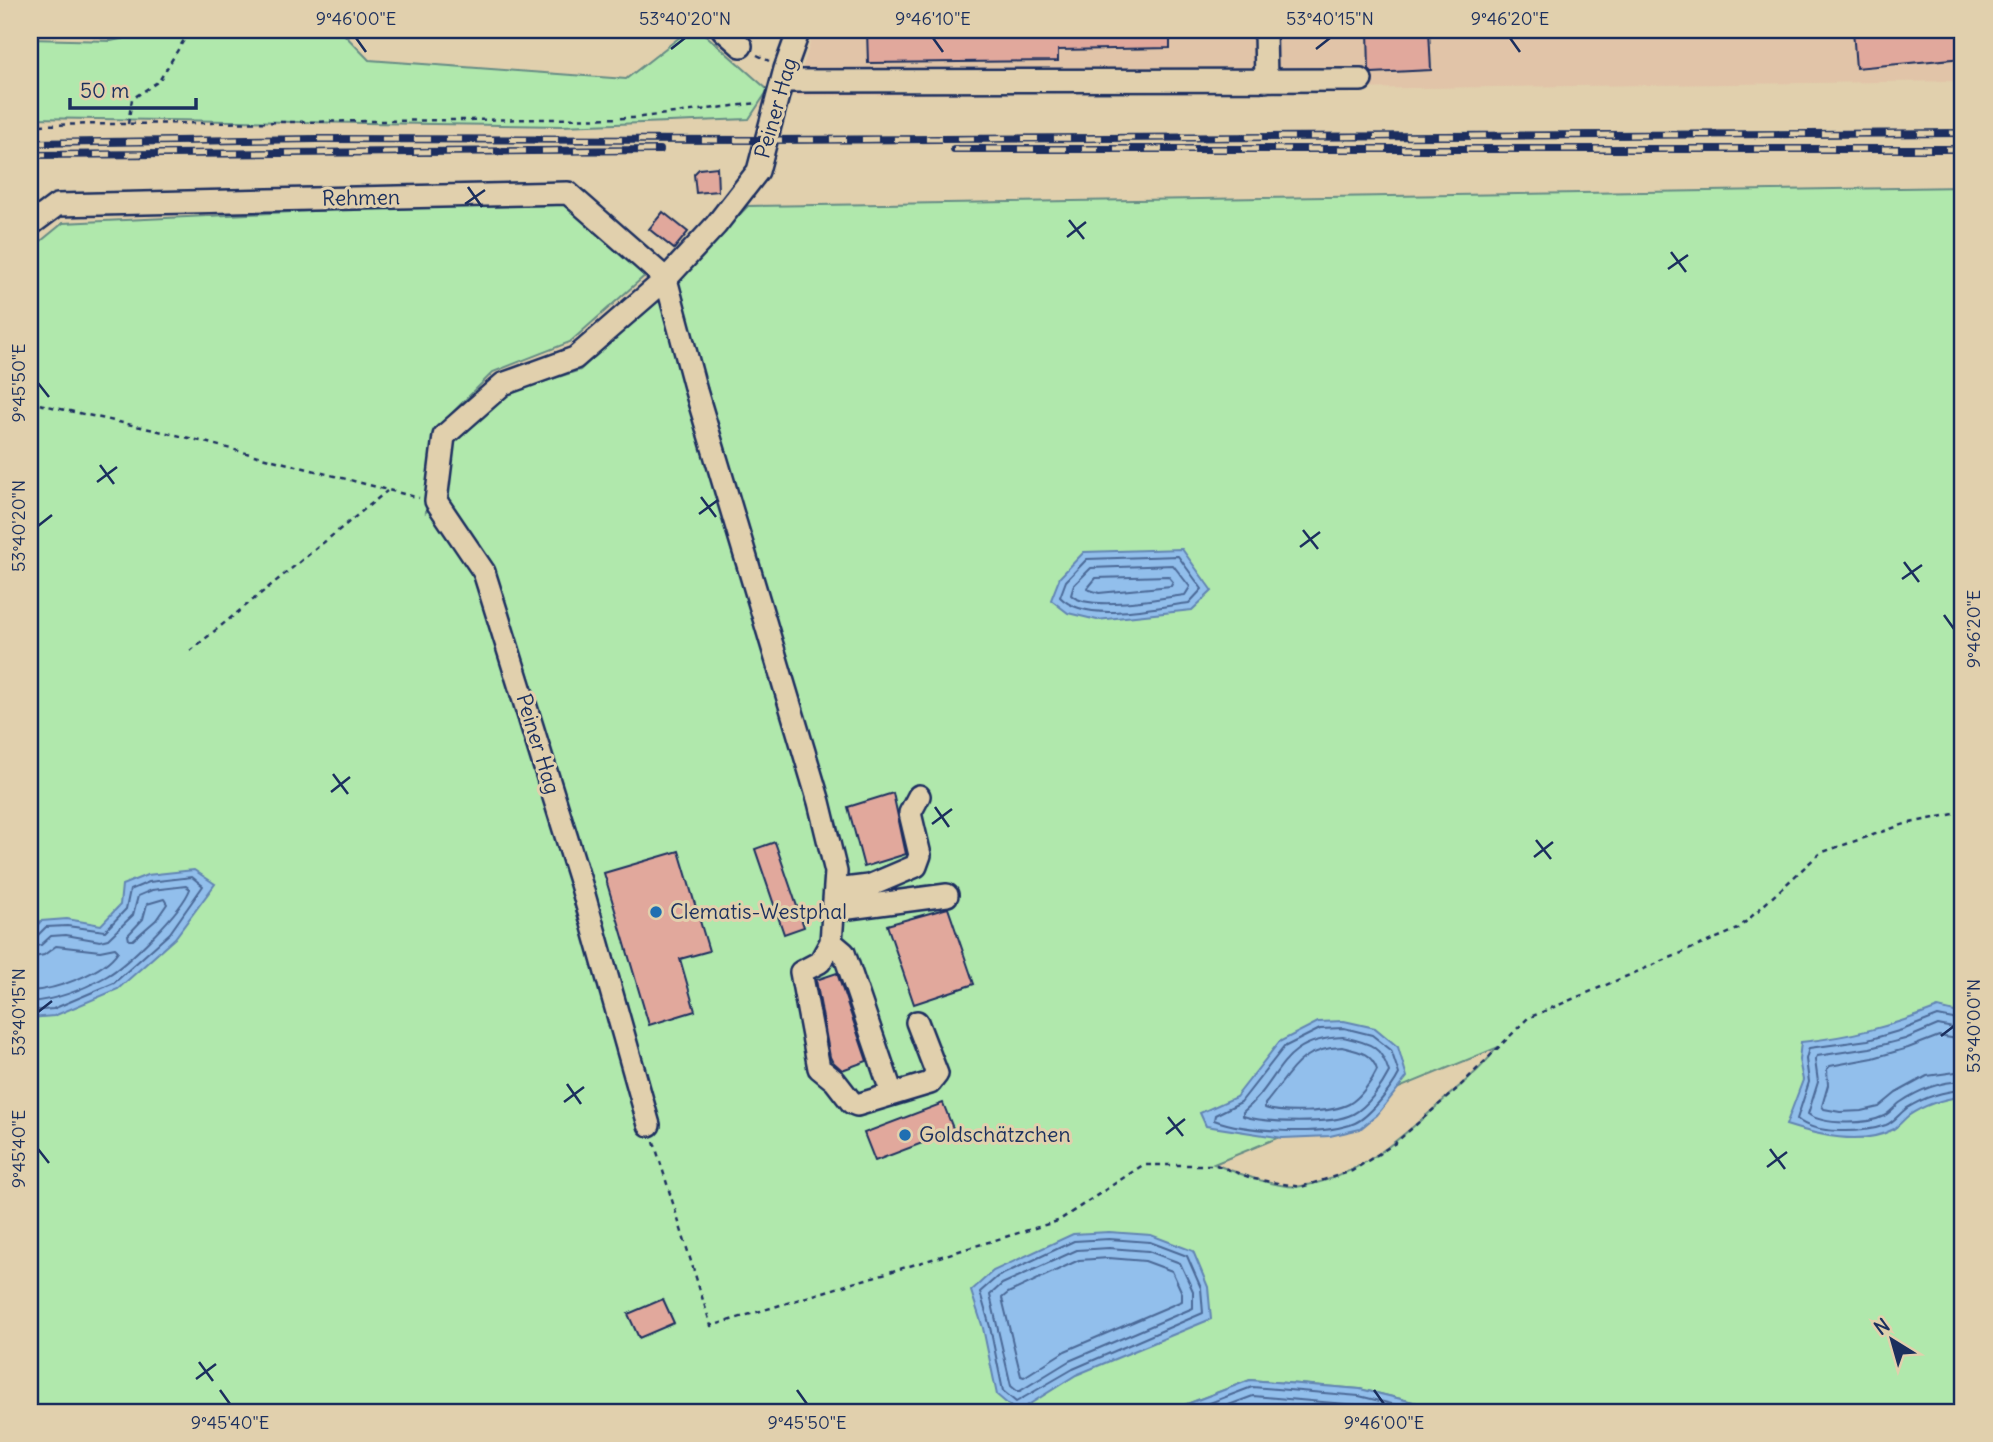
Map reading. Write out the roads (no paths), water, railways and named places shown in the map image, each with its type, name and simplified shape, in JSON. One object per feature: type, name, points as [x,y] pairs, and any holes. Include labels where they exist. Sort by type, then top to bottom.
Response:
[{"type":"street","points":[[723,30],[741,46]]},
{"type":"street","name":"Peiner Hag","points":[[649,1125],[581,884],[484,572],[436,501],[444,436],[502,384],[575,358],[666,279],[716,225],[758,171],[799,30]]},
{"type":"street","points":[[1265,30],[1266,80]]},
{"type":"street","points":[[782,84],[1361,80]]},
{"type":"street","name":"Rehmen","points":[[30,225],[57,205],[568,193],[666,279]]},
{"type":"street","points":[[666,279],[696,391],[819,802],[836,872],[831,942],[820,962],[801,972],[819,1068],[857,1105],[930,1083],[937,1074],[917,1022]]},
{"type":"street","points":[[835,900],[916,866],[920,855],[910,813],[919,796]]},
{"type":"street","points":[[835,900],[937,896],[916,866]]},
{"type":"street","points":[[831,942],[844,953],[892,1094]]},
{"type":"water","points":[[1182,549],[1212,591],[1192,610],[1097,620],[1068,613],[1051,600],[1060,577],[1084,552]]},
{"type":"water","points":[[194,870],[215,884],[175,938],[118,989],[54,1016],[30,1018],[30,935],[41,921],[67,919],[101,925],[120,905],[122,885],[147,875]]},
{"type":"water","points":[[1938,1008],[1963,1014],[1963,1096],[1928,1105],[1908,1116],[1892,1130],[1880,1135],[1839,1137],[1786,1125],[1803,1080],[1799,1060],[1801,1042],[1871,1030]]},
{"type":"water","points":[[1344,1021],[1375,1028],[1398,1047],[1407,1077],[1377,1115],[1360,1129],[1330,1136],[1283,1138],[1206,1126],[1200,1113],[1236,1097],[1279,1042],[1318,1022]]},
{"type":"water","points":[[1109,1232],[1151,1235],[1193,1251],[1208,1287],[1211,1319],[1076,1375],[1017,1412],[997,1395],[983,1328],[971,1291],[993,1271],[1073,1234]]},
{"type":"water","points":[[1250,1380],[1360,1389],[1454,1412],[1166,1412]]},
{"type":"railway","points":[[30,143],[317,139],[768,140],[1963,133]]},
{"type":"railway","points":[[954,149],[1963,149]]},
{"type":"railway","points":[[30,155],[660,150]]},
{"type":"place","name":"Clematis-Westphal","points":[[656,912]]},
{"type":"place","name":"Goldschätzchen","points":[[905,1135]]}]
